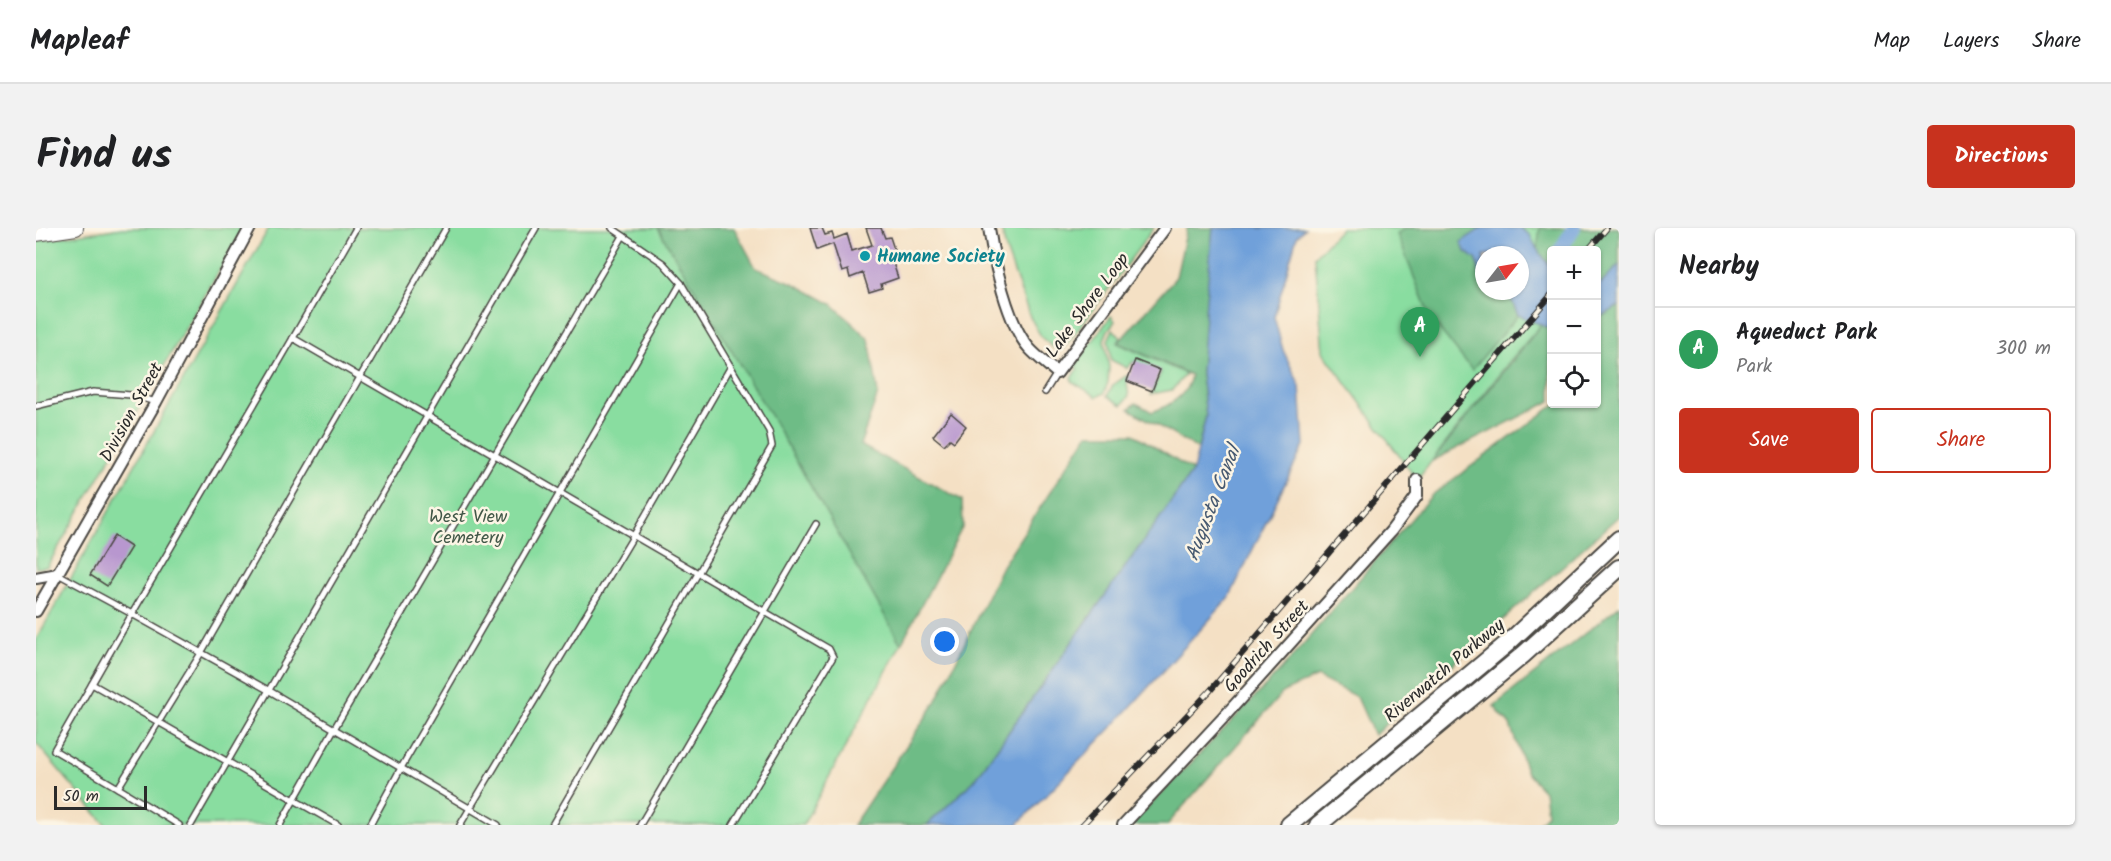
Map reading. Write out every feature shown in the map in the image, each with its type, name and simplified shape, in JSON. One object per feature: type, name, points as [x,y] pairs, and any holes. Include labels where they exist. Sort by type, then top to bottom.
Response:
[{"type":"main road","name":"Riverwatch Parkway","points":[[1289,825],[1509,642],[1619,539]]},
{"type":"main road","points":[[1318,825],[1523,655],[1619,568]]},
{"type":"street","points":[[41,232],[76,228]]},
{"type":"street","name":"Division Street","points":[[36,611],[156,402],[250,228]]},
{"type":"street","points":[[989,228],[1008,306],[1022,337],[1029,349],[1057,373]]},
{"type":"street","name":"Lake Shore Loop","points":[[1057,373],[1165,228]]},
{"type":"street","name":"Goodrich Street","points":[[1123,825],[1223,718],[1391,531],[1417,496],[1417,480]]},
{"type":"street","points":[[36,578],[58,574]]},
{"type":"lane","points":[[179,825],[54,750],[356,228]]},
{"type":"lane","points":[[118,788],[201,653],[446,228]]},
{"type":"lane","points":[[191,825],[536,228]]},
{"type":"lane","points":[[552,825],[772,446],[769,431],[681,284],[663,263],[612,228]]},
{"type":"lane","points":[[280,825],[623,236]]},
{"type":"lane","points":[[370,825],[681,284]]},
{"type":"lane","points":[[293,338],[829,649],[833,657],[733,825]]},
{"type":"lane","points":[[460,825],[634,535],[730,368]]},
{"type":"lane","points":[[1045,392],[1057,373]]},
{"type":"lane","points":[[36,406],[93,392],[131,395],[156,402]]},
{"type":"lane","points":[[640,825],[816,524]]},
{"type":"lane","points":[[58,574],[268,690],[498,825]]},
{"type":"lane","points":[[92,684],[338,825]]},
{"type":"green space","points":[[122,228],[244,228],[47,567],[36,568],[36,241]]},
{"type":"green space","name":"West View Cemetery","points":[[269,228],[658,228],[764,404],[901,644],[803,825],[106,825],[36,743],[36,640]]},
{"type":"green space","points":[[658,228],[734,228],[756,268],[795,284],[832,304],[869,339],[878,394],[860,445],[962,500],[963,526],[901,644],[773,420]]},
{"type":"green space","points":[[1001,228],[1154,228],[1064,348],[1055,349],[1042,338],[1030,317],[1006,250]]},
{"type":"green space","points":[[1187,228],[1213,228],[1201,373],[1206,416],[1198,449],[1129,409],[1136,403],[1152,412],[1166,406],[1182,394],[1191,375],[1118,343],[1176,277]]},
{"type":"green space","points":[[1341,228],[1619,228],[1600,246],[1547,246],[1547,318],[1509,362],[1417,480],[1323,352],[1315,256]]},
{"type":"green space","points":[[1405,228],[1482,228],[1462,242],[1475,258],[1475,300],[1511,300],[1518,315],[1472,370],[1430,317],[1397,234]]},
{"type":"green space","points":[[1540,228],[1619,228],[1619,265],[1602,283],[1601,246],[1547,246],[1547,262],[1537,249]]},
{"type":"green space","points":[[1619,306],[1619,516],[1374,735],[1357,697],[1317,677],[1283,692],[1167,825],[1131,825],[1280,671],[1432,495],[1551,408],[1601,408],[1601,317]]},
{"type":"green space","points":[[1111,316],[1115,321],[1104,340],[1109,367],[1108,382],[1104,393],[1097,397],[1073,382],[1071,378],[1078,368],[1075,365]]},
{"type":"green space","points":[[1541,325],[1547,327],[1547,403],[1432,461]]},
{"type":"green space","points":[[1113,329],[1121,338],[1117,343],[1186,374],[1172,390],[1151,394],[1161,372],[1133,362],[1127,368],[1111,360],[1108,340]]},
{"type":"green space","points":[[1126,376],[1130,377],[1127,384],[1129,396],[1122,405],[1107,396],[1113,385]]},
{"type":"green space","points":[[1088,434],[1134,434],[1193,471],[974,781],[927,825],[853,825],[936,702],[1002,566]]},
{"type":"green space","points":[[1619,606],[1619,825],[1537,825],[1547,814],[1544,791],[1527,773],[1510,725],[1494,706]]},
{"type":"water","name":"Augusta Canal","points":[[1213,228],[1305,228],[1297,236],[1274,317],[1283,350],[1300,386],[1304,445],[1229,598],[1117,722],[1017,825],[927,825],[974,781],[1193,471],[1206,416],[1201,373]]},
{"type":"water","points":[[1482,228],[1520,228],[1530,235],[1547,262],[1547,327],[1518,315],[1511,300],[1529,300],[1529,246],[1475,246],[1475,258],[1465,251],[1461,242]]},
{"type":"water","points":[[1619,265],[1619,306],[1601,317],[1601,283]]},
{"type":"building","name":"Humane Society","points":[[810,228],[822,228],[825,235],[832,233],[834,239],[847,234],[852,251],[872,245],[866,228],[881,228],[885,238],[890,237],[896,255],[891,257],[898,278],[881,284],[882,288],[869,292],[863,273],[850,278],[848,270],[842,272],[833,244],[817,250]]},
{"type":"building","points":[[1135,360],[1160,370],[1152,391],[1127,381]]},
{"type":"building","points":[[951,413],[966,426],[954,442],[950,439],[944,445],[933,436]]},
{"type":"building","points":[[114,536],[131,547],[107,586],[90,575]]},
{"type":"waterway","points":[[1563,246],[1574,228]]},
{"type":"railway","points":[[1591,246],[1607,228]]},
{"type":"railway","points":[[1082,825],[1209,692],[1547,300]]},
{"type":"place","name":"Humane Society","points":[[865,256]]},
{"type":"place","name":"Aqueduct Park","points":[[1420,357]]}]
